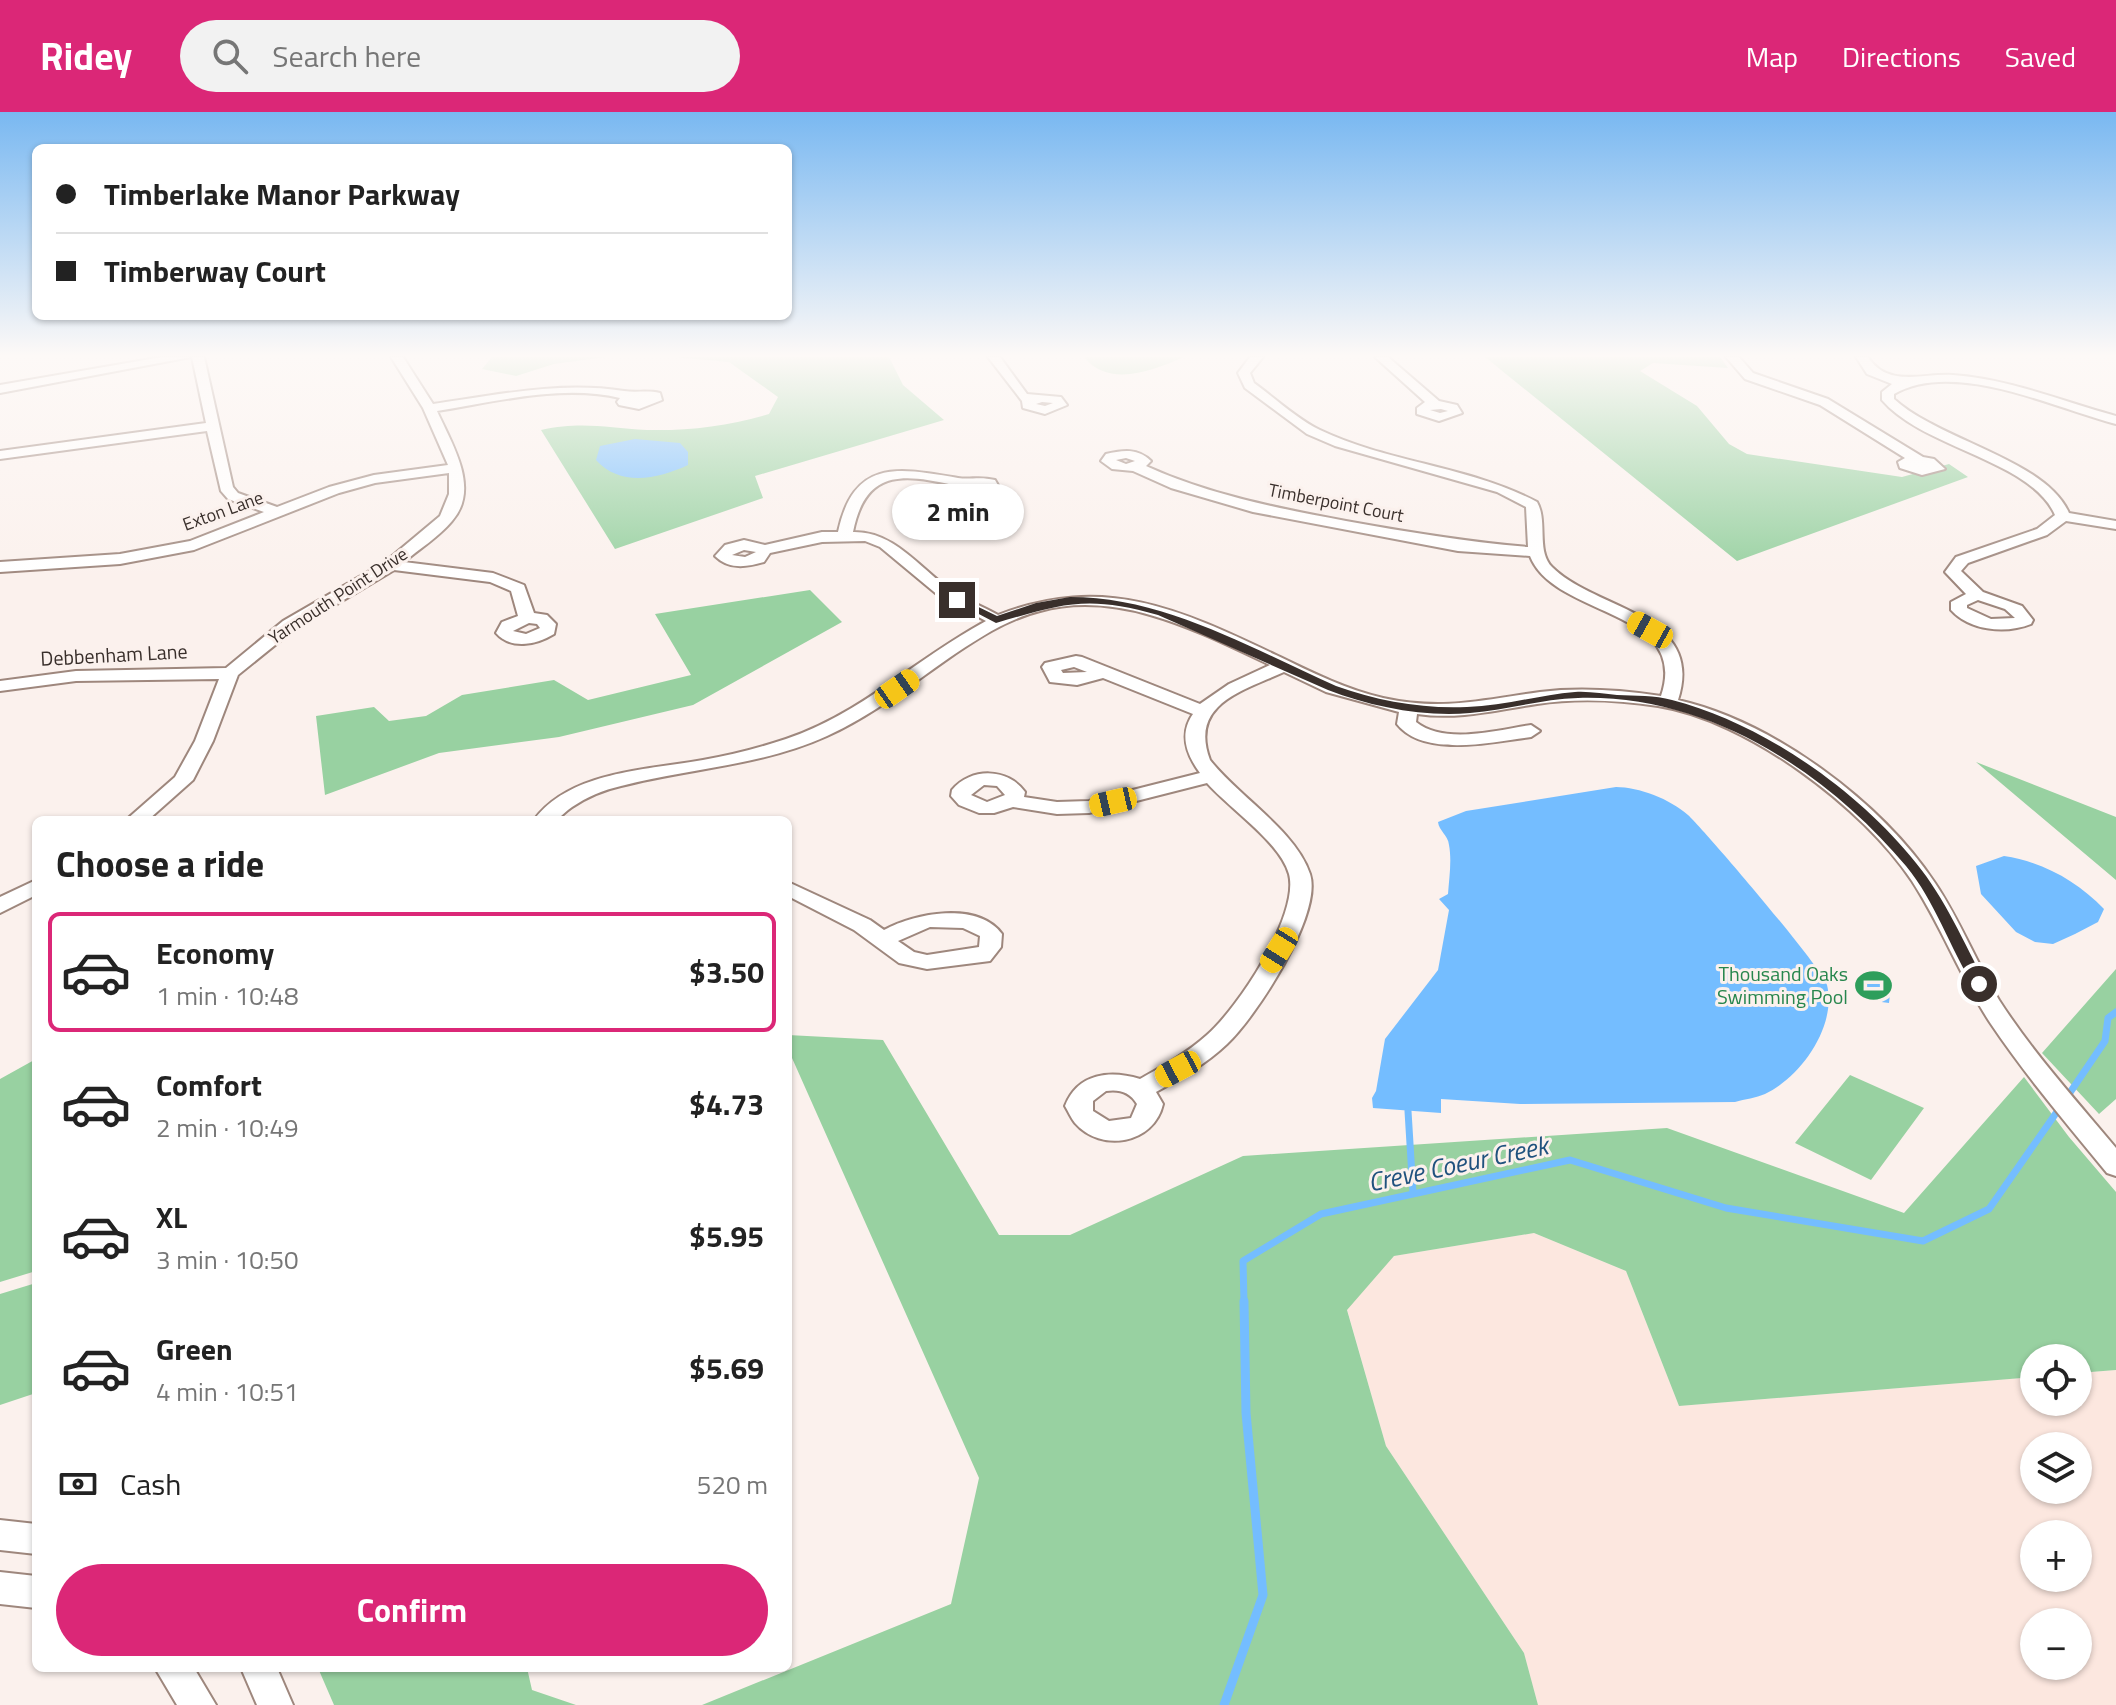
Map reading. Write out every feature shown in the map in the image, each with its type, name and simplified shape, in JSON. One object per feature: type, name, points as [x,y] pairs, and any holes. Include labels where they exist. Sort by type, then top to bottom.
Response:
[{"type":"street","points":[[0,455],[173,431]]},
{"type":"street","points":[[213,431],[226,488],[233,496],[277,512]]},
{"type":"street","points":[[440,431],[456,468]]},
{"type":"street","points":[[1313,431],[1340,443],[1492,485],[1519,497],[1535,512],[1534,552],[1543,567],[1575,592],[1650,630],[1665,645],[1674,660],[1676,677],[1668,702]]},
{"type":"street","points":[[1872,431],[1918,460]]},
{"type":"street","points":[[1935,431],[2033,479],[2057,498],[2063,516]]},
{"type":"street","name":"Timberpoint Court","points":[[1136,467],[1176,485],[1253,508],[1458,546],[1534,552]]},
{"type":"street","name":"Exton Lane","points":[[0,567],[148,555],[210,540],[323,493],[374,479],[456,468]]},
{"type":"street","name":"Yarmouth Point Drive","points":[[141,816],[183,780],[204,741],[230,673],[289,625],[391,565],[447,518],[456,494],[456,468]]},
{"type":"street","points":[[845,534],[857,494],[878,480],[927,475],[962,483]]},
{"type":"street","points":[[1977,595],[1953,572],[1962,560],[2042,532],[2063,516],[2116,525]]},
{"type":"street","points":[[765,550],[845,534],[878,540],[945,593],[996,620]]},
{"type":"street","points":[[391,565],[493,578],[509,584],[518,588],[527,618]]},
{"type":"street","points":[[548,816],[562,804],[605,784],[750,755],[848,721],[996,620],[1039,605],[1070,600],[1103,600],[1162,613],[1357,697],[1409,708],[1468,710],[1578,695],[1668,702],[1735,726],[1817,776],[1854,806],[1912,865],[1942,913],[1965,961],[1998,1017],[2116,1166]]},
{"type":"street","points":[[1141,1090],[1178,1069],[1220,1039],[1247,1007],[1292,929],[1300,906],[1300,875],[1282,846],[1211,776],[1194,742],[1195,723],[1220,697],[1283,666]]},
{"type":"street","name":"Debbenham Lane","points":[[0,686],[76,676],[230,673]]},
{"type":"street","points":[[1103,673],[1204,711]]},
{"type":"street","points":[[1409,708],[1406,724],[1420,735],[1461,740],[1531,731]]},
{"type":"street","points":[[1011,801],[1057,808],[1089,807],[1211,776]]},
{"type":"street","points":[[0,906],[32,888]]},
{"type":"street","points":[[792,890],[839,912],[882,941]]},
{"type":"street","points":[[0,1535],[32,1539]]},
{"type":"street","points":[[0,1588],[32,1592]]},
{"type":"street","points":[[176,1672],[198,1705]]},
{"type":"street","points":[[261,1672],[275,1705]]},
{"type":"shaded area","points":[[1534,1233],[1626,1271],[1679,1406],[2020,1378],[2020,1416],[2092,1416],[2092,1372],[2116,1370],[2116,1705],[1538,1705],[1524,1653],[1386,1446],[1347,1309],[1394,1256]]},
{"type":"green space","points":[[542,431],[906,431],[755,476],[763,498],[615,549]]},
{"type":"green space","points":[[1577,431],[1718,431],[1729,444],[1747,454],[1902,477],[1949,464],[1968,477],[1737,561]]},
{"type":"green space","points":[[810,590],[842,622],[693,705],[559,737],[439,753],[325,795],[316,716],[374,707],[389,721],[426,716],[462,695],[554,680],[588,700],[691,675],[655,614]]},
{"type":"green space","points":[[1976,762],[2116,817],[2116,880]]},
{"type":"green space","points":[[2116,969],[2116,1099],[2099,1114],[2042,1053]]},
{"type":"green space","points":[[792,1035],[883,1040],[999,1235],[1070,1235],[1243,1156],[1667,1128],[1904,1213],[2024,1077],[2116,1192],[2116,1370],[2092,1372],[2092,1344],[2020,1344],[2020,1378],[1679,1406],[1626,1271],[1534,1233],[1394,1256],[1347,1310],[1386,1446],[1524,1653],[1538,1705],[702,1705],[783,1672],[792,1672],[792,1668],[951,1604],[979,1478],[792,1058]]},
{"type":"green space","points":[[32,1061],[32,1272],[0,1282],[0,1079]]},
{"type":"green space","points":[[1850,1075],[1924,1108],[1871,1180],[1795,1143]]},
{"type":"green space","points":[[32,1284],[32,1394],[0,1405],[0,1294]]},
{"type":"green space","points":[[320,1672],[528,1672],[532,1690],[576,1705],[334,1705]]},
{"type":"water","points":[[635,439],[680,443],[688,452],[688,465],[664,474],[640,478],[616,474],[596,460],[600,446]]},
{"type":"water","points":[[1616,787],[1654,795],[1688,815],[1821,974],[1827,985],[1827,1017],[1803,1063],[1791,1076],[1765,1094],[1735,1102],[1520,1104],[1441,1099],[1441,1113],[1373,1108],[1372,1098],[1376,1091],[1385,1039],[1438,970],[1449,910],[1439,899],[1448,894],[1450,851],[1438,822],[1466,811]]},
{"type":"water","points":[[2004,856],[2046,868],[2071,882],[2104,909],[2098,922],[2053,944],[2035,942],[2016,932],[1981,894],[1976,866]]},
{"type":"water","name":"Thousand Oaks Swimming Pool","points":[[1874,970],[1888,976],[1891,984],[1883,989],[1890,994],[1889,1003],[1874,1001],[1861,988],[1861,971]]},
{"type":"waterway","name":"Creve Coeur Creek","points":[[2067,1097],[2105,1041],[2108,1018],[2116,1012]]},
{"type":"waterway","name":"Creve Coeur Creek","points":[[1244,1303],[1243,1261],[1321,1214],[1570,1160],[1726,1208],[1923,1241],[1989,1209],[2061,1106]]},
{"type":"waterway","points":[[1408,1111],[1413,1193]]},
{"type":"waterway","name":"Creve Coeur Creek","points":[[1224,1705],[1263,1595],[1246,1413],[1244,1301]]},
{"type":"place","name":"Thousand Oaks Swimming Pool","points":[[1874,986]]},
{"type":"route","points":[[957,600],[996,620],[1039,605],[1070,600],[1103,600],[1133,605],[1162,613],[1332,688],[1357,697],[1409,708],[1468,710],[1540,698],[1621,696],[1668,702],[1735,726],[1766,743],[1838,792],[1912,865],[1942,913],[1979,984]]}]
